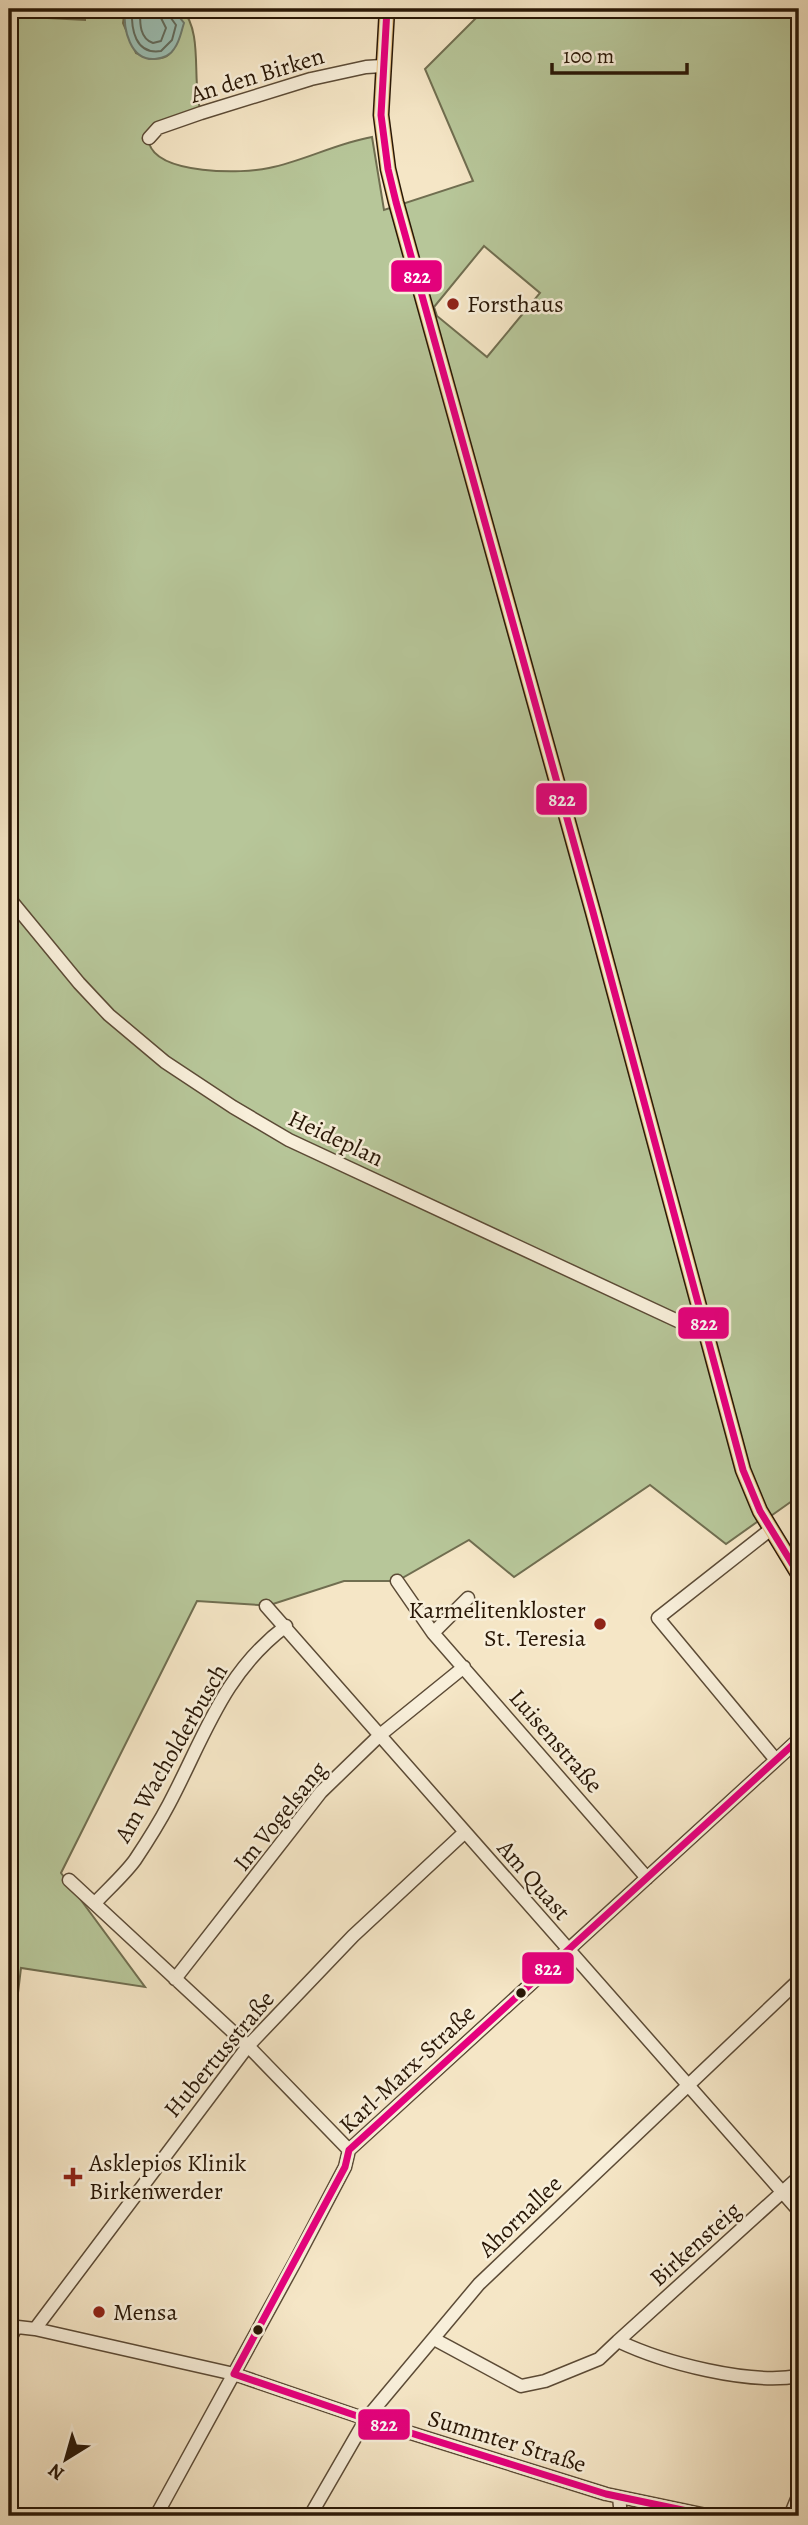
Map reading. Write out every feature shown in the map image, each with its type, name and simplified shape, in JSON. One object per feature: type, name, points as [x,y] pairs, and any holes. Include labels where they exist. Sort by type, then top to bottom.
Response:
[{"type":"main road","points":[[387,9],[381,116],[388,169],[610,974],[743,1470],[752,1494],[799,1574]]},
{"type":"street","name":"An den Birken","points":[[149,138],[158,128],[311,79],[382,66]]},
{"type":"street","name":"Heideplan","points":[[9,898],[79,983],[136,1040],[164,1062],[252,1119],[319,1154],[680,1322],[705,1327]]},
{"type":"street","points":[[771,1529],[658,1618],[776,1760]]},
{"type":"street","name":"Luisenstraße","points":[[397,1581],[433,1633],[648,1878]]},
{"type":"street","points":[[433,1633],[468,1598]]},
{"type":"street","name":"Am Quast","points":[[267,1606],[799,2211]]},
{"type":"street","name":"Am Wacholderbusch","points":[[95,1903],[134,1861],[169,1805],[205,1726],[234,1680],[262,1644],[286,1626]]},
{"type":"street","name":"Im Vogelsang","points":[[175,1979],[321,1792],[380,1735],[464,1667]]},
{"type":"street","name":"Karl-Marx-Straße","points":[[156,2516],[345,2167],[349,2150],[799,1739]]},
{"type":"street","name":"Hubertusstraße","points":[[34,2329],[248,2046],[353,1936],[465,1832]]},
{"type":"street","points":[[69,1880],[248,2046],[349,2150]]},
{"type":"street","name":"Ahornallee","points":[[310,2516],[366,2419],[479,2284],[799,1980]]},
{"type":"street","name":"Birkensteig","points":[[434,2339],[521,2386],[545,2381],[598,2360],[799,2177]]},
{"type":"street","points":[[9,2341],[12,2327]]},
{"type":"street","name":"Summter Straße","points":[[12,2327],[34,2329],[234,2374],[366,2419],[619,2497],[711,2516]]},
{"type":"street","points":[[618,2341],[683,2364],[748,2377],[799,2376]]},
{"type":"street","points":[[790,2516],[799,2494]]},
{"type":"street","points":[[619,2497],[621,2516]]},
{"type":"green space","points":[[85,9],[125,9],[123,23],[136,53],[156,59],[169,54],[177,42],[183,23],[173,9],[182,9],[189,19],[195,44],[201,113],[158,128],[149,143],[156,154],[184,167],[222,171],[257,170],[372,137],[384,210],[473,181],[425,69],[485,9],[799,9],[799,1496],[726,1544],[650,1485],[514,1577],[469,1540],[397,1581],[344,1581],[273,1604],[197,1601],[61,1873],[145,1987],[21,1968],[15,2018],[9,2020],[9,16],[85,20]],"holes":[[[484,246],[540,293],[487,357],[437,316],[434,307]]]},
{"type":"water","points":[[125,9],[173,9],[184,23],[179,40],[172,51],[155,59],[139,55],[127,34]]},
{"type":"transit line","name":"822","points":[[387,9],[381,115],[388,169],[396,202],[593,912],[743,1470],[760,1511],[799,1575]]},
{"type":"transit line","name":"822","points":[[711,2516],[606,2494],[366,2419],[234,2374],[345,2167],[349,2150],[799,1739]]},
{"type":"place","name":"Forsthaus","points":[[453,304]]},
{"type":"place","name":"Karmelitenkloster St. Teresia","points":[[600,1624]]},
{"type":"place","name":"Asklepios Klinik Birkenwerder","points":[[73,2177]]},
{"type":"place","name":"Mensa","points":[[99,2312]]}]
